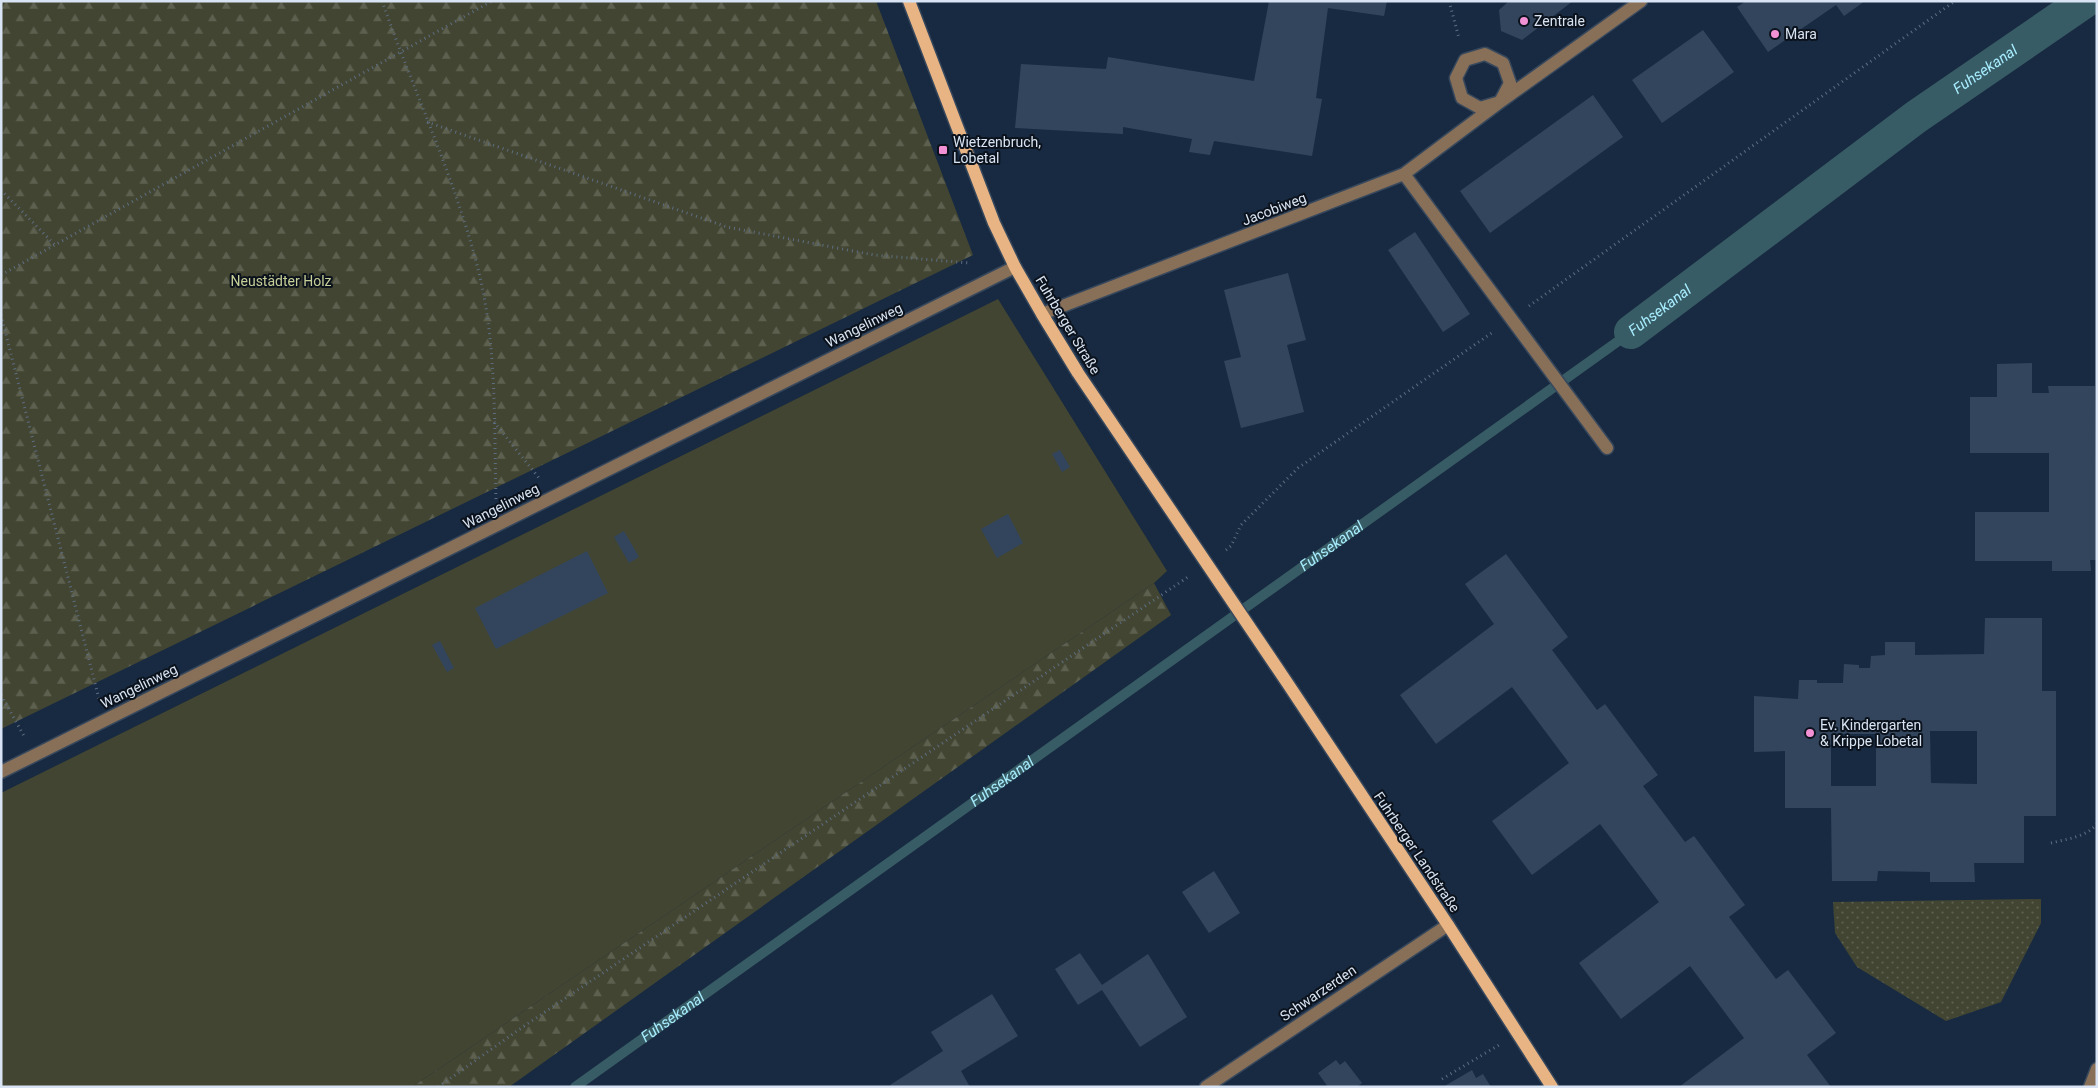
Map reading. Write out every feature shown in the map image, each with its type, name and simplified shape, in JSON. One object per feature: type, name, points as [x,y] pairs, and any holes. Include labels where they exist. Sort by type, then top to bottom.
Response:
[{"type":"main road","name":"Fuhrberger Straße","points":[[909,1],[965,152],[994,223],[1015,267],[1078,373],[1256,636]]},
{"type":"main road","name":"Fuhrberger Landstraße","points":[[1256,636],[1448,925],[1552,1087]]},
{"type":"street","name":"Jacobiweg","points":[[1042,314],[1404,174],[1500,102],[1641,1]]},
{"type":"street","points":[[1465,60],[1485,54],[1503,63],[1510,83],[1500,102]]},
{"type":"street","name":"Jacobiweg","points":[[1465,60],[1456,78],[1462,98],[1480,108],[1500,102]]},
{"type":"street","points":[[1404,174],[1607,448]]},
{"type":"street","name":"Wangelinweg","points":[[1,772],[1015,267]]},
{"type":"street","name":"Schwarzerden","points":[[1206,1087],[1448,925]]},
{"type":"street","points":[[2090,1087],[2097,1069]]},
{"type":"path","points":[[382,1],[453,186],[480,274],[493,354],[496,525]]},
{"type":"path","points":[[1,275],[492,1]]},
{"type":"path","points":[[1449,1],[1465,60]]},
{"type":"path","points":[[427,122],[727,227],[874,254],[977,264]]},
{"type":"path","points":[[1,190],[55,245]]},
{"type":"path","points":[[1,315],[104,720]]},
{"type":"path","points":[[494,422],[554,496]]},
{"type":"path","points":[[1,695],[34,755]]},
{"type":"path","points":[[2051,843],[2077,837],[2097,824]]},
{"type":"path","points":[[1442,1080],[1506,1041],[1516,1031]]},
{"type":"green space","name":"Neustädter Holz","points":[[1,1],[876,1],[973,255],[1,729]]},
{"type":"green space","points":[[998,299],[1167,571],[1154,583],[412,1087],[1,1087],[1,793]]},
{"type":"green space","points":[[1154,583],[1171,615],[509,1087],[412,1087]]},
{"type":"green space","points":[[2041,899],[2041,923],[2001,1002],[1946,1021],[1857,967],[1835,933],[1833,902]]},
{"type":"building","points":[[1269,1],[1387,1],[1384,16],[1328,8],[1316,98],[1322,99],[1312,156],[1214,141],[1210,155],[1189,152],[1192,139],[1123,127],[1123,134],[1015,128],[1021,64],[1106,69],[1108,57],[1254,81]]},
{"type":"building","name":"Zentrale","points":[[1509,1],[1573,1],[1522,40],[1501,31],[1499,10]]},
{"type":"building","name":"Mara","points":[[1746,1],[1865,1],[1844,16],[1836,5],[1768,52],[1737,7]]},
{"type":"building","points":[[1703,30],[1734,72],[1662,123],[1632,80]]},
{"type":"building","points":[[1593,95],[1623,137],[1490,233],[1460,191]]},
{"type":"building","points":[[1415,232],[1470,314],[1443,332],[1388,250]]},
{"type":"building","points":[[1288,273],[1306,340],[1287,345],[1304,412],[1241,428],[1224,361],[1241,357],[1224,290]]},
{"type":"building","points":[[2032,363],[2032,393],[2049,393],[2048,386],[2095,386],[2097,560],[2090,560],[2091,571],[2052,571],[2052,561],[1975,561],[1975,512],[2049,512],[2049,453],[1970,453],[1970,397],[1997,397],[1997,364]]},
{"type":"building","points":[[1060,450],[1070,467],[1062,472],[1052,454]]},
{"type":"building","points":[[1008,514],[1023,543],[997,558],[981,529]]},
{"type":"building","points":[[624,531],[639,557],[629,563],[614,537]]},
{"type":"building","points":[[587,551],[608,593],[496,649],[475,608]]},
{"type":"building","points":[[1506,554],[1568,637],[1552,650],[1597,710],[1605,704],[1658,775],[1643,786],[1685,842],[1694,836],[1745,905],[1729,917],[1776,979],[1788,970],[1836,1033],[1807,1055],[1831,1087],[1679,1087],[1744,1038],[1690,966],[1621,1019],[1579,963],[1659,902],[1600,824],[1532,875],[1492,821],[1569,763],[1512,687],[1436,744],[1400,695],[1494,624],[1465,584]]},
{"type":"building","points":[[1985,618],[2042,618],[2042,691],[2056,691],[2056,816],[2024,816],[2024,863],[1974,863],[1975,882],[1930,882],[1930,872],[1878,871],[1877,881],[1832,881],[1831,808],[1785,808],[1785,751],[1754,752],[1754,696],[1798,699],[1799,680],[1817,680],[1817,683],[1843,683],[1844,664],[1859,665],[1859,668],[1870,668],[1871,656],[1885,655],[1885,642],[1915,642],[1915,655],[1984,654]],"holes":[[[1930,731],[1977,731],[1977,784],[1931,783]],[[1831,734],[1876,734],[1876,786],[1831,786]]]},
{"type":"building","points":[[440,641],[454,668],[447,672],[432,645]]},
{"type":"building","points":[[1214,871],[1240,913],[1209,933],[1182,892]]},
{"type":"building","points":[[1080,953],[1102,985],[1148,954],[1187,1017],[1140,1047],[1102,990],[1078,1005],[1055,969]]},
{"type":"building","points":[[992,994],[1018,1036],[961,1071],[970,1087],[892,1087],[890,1085],[943,1051],[931,1032]]},
{"type":"building","points":[[1336,1060],[1340,1065],[1345,1061],[1362,1083],[1357,1087],[1328,1087],[1318,1073]]},
{"type":"building","points":[[1472,1070],[1476,1078],[1483,1074],[1491,1087],[1443,1087]]},
{"type":"waterway","name":"Fuhsekanal","points":[[1631,332],[1916,117],[2085,1]]},
{"type":"waterway","name":"Fuhsekanal","points":[[575,1087],[1631,332]]},
{"type":"place","name":"Zentrale","points":[[1524,21]]},
{"type":"place","name":"Mara","points":[[1775,34]]},
{"type":"place","name":"Wietzenbruch, Lobetal","points":[[943,150]]},
{"type":"place","name":"Ev. Kindergarten & Krippe Lobetal","points":[[1810,733]]}]
